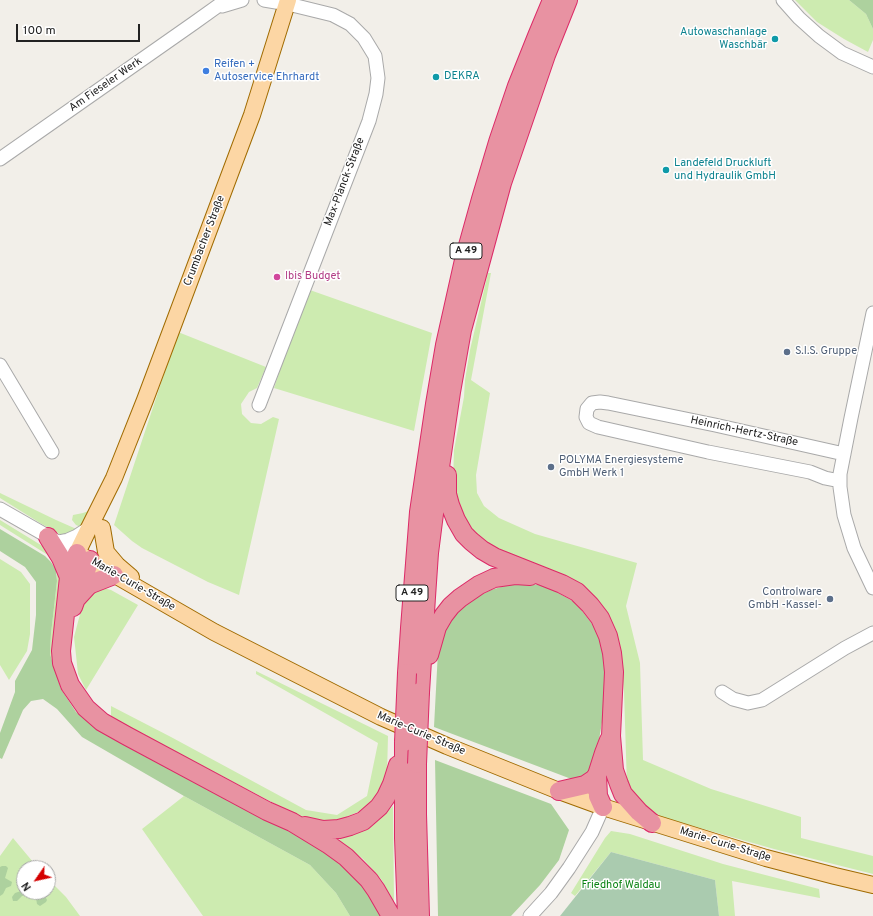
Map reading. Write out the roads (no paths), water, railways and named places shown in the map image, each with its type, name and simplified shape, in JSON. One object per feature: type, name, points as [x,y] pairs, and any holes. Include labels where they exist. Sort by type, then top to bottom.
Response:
[{"type":"highway","name":"A 49","points":[[420,916],[418,821],[406,755],[417,682],[410,628],[419,512],[432,420],[445,345],[464,260],[481,199],[498,142],[520,79],[536,36],[552,0]]},
{"type":"highway","name":"A 49","points":[[407,916],[404,838],[406,755],[417,682],[439,474],[451,392],[462,330],[502,184],[546,55],[568,0]]},
{"type":"highway","points":[[451,392],[447,494],[456,520],[464,534],[482,550],[494,557],[547,577],[577,592],[600,618],[608,636],[614,672],[611,736],[606,773],[612,781],[603,807]]},
{"type":"highway","points":[[53,540],[69,577],[61,650],[62,663],[70,685],[86,708],[102,722],[267,811],[292,822],[316,829],[332,830],[350,826],[363,820],[379,808],[386,797],[406,755]]},
{"type":"highway","points":[[69,577],[83,557]]},
{"type":"highway","points":[[64,630],[76,600],[83,557]]},
{"type":"highway","points":[[76,600],[91,584],[114,575]]},
{"type":"highway","points":[[417,682],[437,627],[451,606],[460,598],[479,585],[494,578],[515,575],[547,577]]},
{"type":"highway","points":[[559,791],[585,785],[606,773]]},
{"type":"highway","points":[[606,773],[619,784],[623,794],[639,812],[652,823]]},
{"type":"highway","points":[[292,822],[328,844],[353,863],[376,890],[390,916]]},
{"type":"main road","name":"Crumbacher Straße","points":[[83,557],[148,392],[252,115],[286,1]]},
{"type":"main road","points":[[95,528],[106,552],[117,565],[152,596]]},
{"type":"main road","name":"Marie-Curie-Straße","points":[[83,557],[214,632],[381,717],[447,746],[559,791],[652,823],[766,858],[873,885]]},
{"type":"street","name":"Am Fieseler Werk","points":[[0,159],[211,11],[229,0]]},
{"type":"street","name":"Am Fieseler Werk","points":[[211,11],[224,5],[242,0]]},
{"type":"street","points":[[264,0],[286,1]]},
{"type":"street","points":[[783,0],[799,18],[819,36],[842,53],[873,67]]},
{"type":"street","name":"Max-Planck-Straße","points":[[259,405],[369,121],[376,94],[378,78],[375,56],[364,38],[350,24],[334,15],[286,1]]},
{"type":"street","points":[[873,313],[840,474],[844,515],[847,526],[854,548],[873,588]]},
{"type":"street","points":[[0,365],[52,452]]},
{"type":"street","name":"Heinrich-Hertz-Straße","points":[[840,481],[825,478],[810,472],[708,452],[598,427],[589,423],[586,417],[587,409],[592,403],[600,402],[645,410],[844,454]]},
{"type":"street","name":"Marie-Curie-Straße","points":[[0,510],[83,557]]},
{"type":"street","points":[[53,540],[68,540],[95,528]]},
{"type":"street","points":[[722,692],[733,700],[748,703],[762,700],[845,648],[873,633]]},
{"type":"street","points":[[530,916],[551,893],[569,868],[592,832],[603,807]]},
{"type":"place","name":"Autowaschanlage Waschbär","points":[[775,39]]},
{"type":"place","name":"Reifen + Autoservice Ehrhardt","points":[[206,71]]},
{"type":"place","name":"DEKRA","points":[[436,77]]},
{"type":"place","name":"Landefeld Druckluft und Hydraulik GmbH","points":[[666,170]]},
{"type":"place","name":"Ibis Budget","points":[[277,277]]},
{"type":"place","name":"S.I.S. Gruppe","points":[[787,352]]},
{"type":"place","name":"POLYMA Energiesysteme GmbH Werk 1","points":[[551,467]]},
{"type":"place","name":"Controlware GmbH -Kassel-","points":[[830,599]]},
{"type":"park label","name":"Friedhof Waldau","points":[[621,886]]}]
